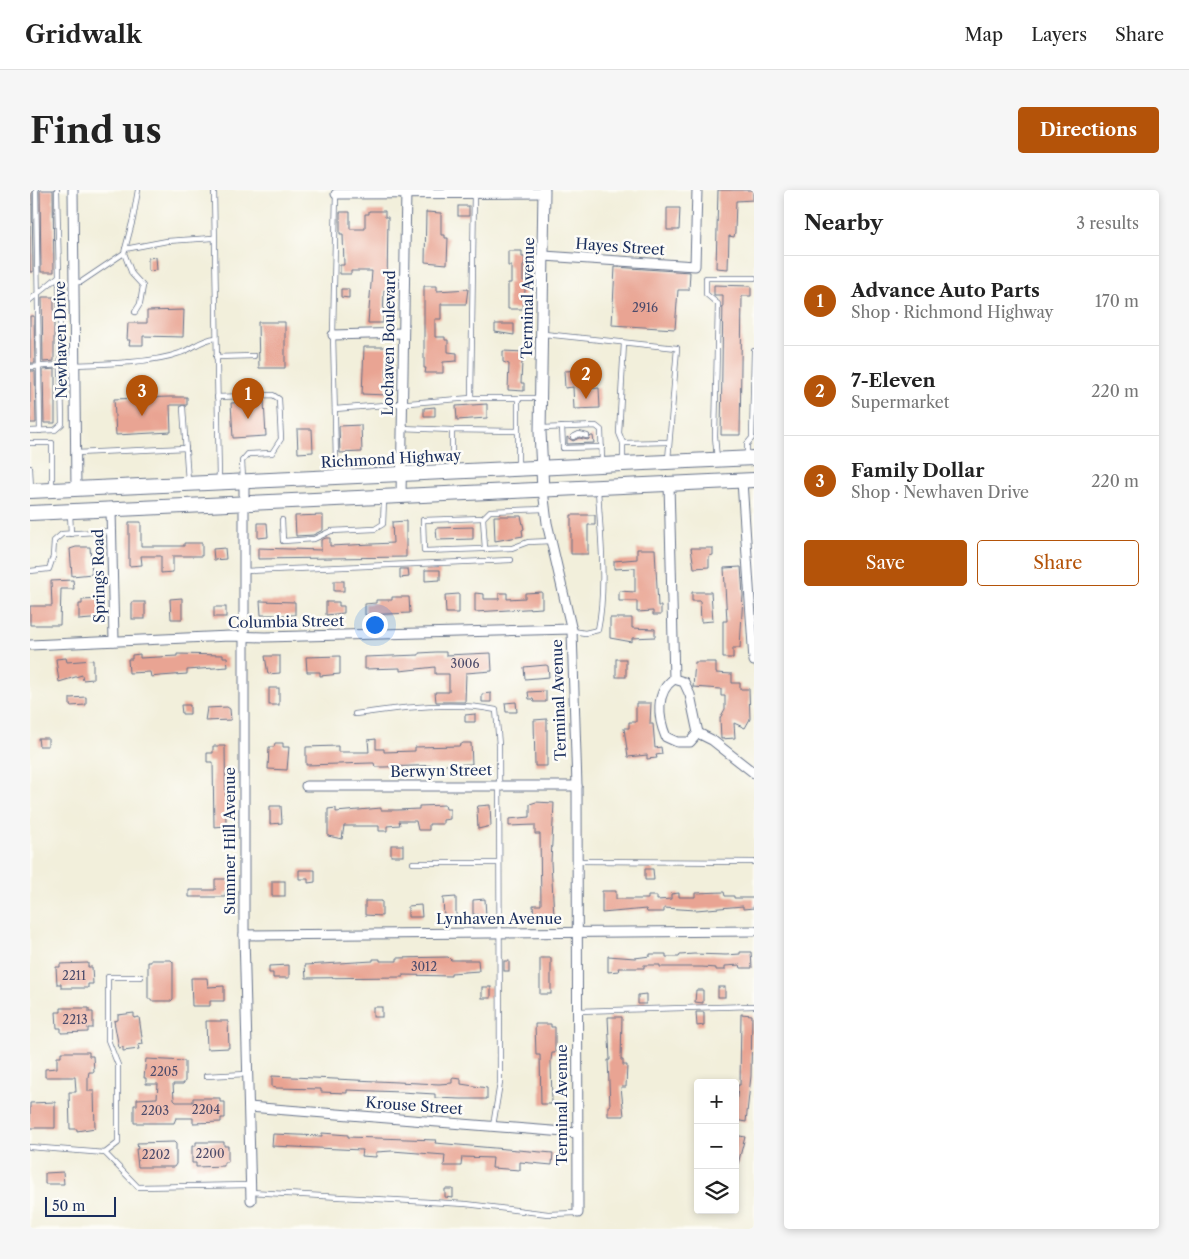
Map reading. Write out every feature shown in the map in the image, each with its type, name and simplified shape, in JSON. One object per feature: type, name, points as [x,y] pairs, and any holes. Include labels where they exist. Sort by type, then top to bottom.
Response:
[{"type":"main road","name":"Richmond Highway","points":[[30,491],[751,459]]},
{"type":"main road","points":[[30,514],[748,481]]},
{"type":"street","name":"Newhaven Drive","points":[[73,190],[76,490]]},
{"type":"street","name":"Hayes Street","points":[[544,256],[695,266],[697,190]]},
{"type":"street","points":[[336,192],[544,192]]},
{"type":"street","name":"Lochaven Boulevard","points":[[401,496],[406,192]]},
{"type":"street","name":"Terminal Avenue","points":[[544,192],[540,428],[542,490],[572,630],[577,786],[576,1011],[578,1213]]},
{"type":"street","points":[[333,335],[403,333]]},
{"type":"street","points":[[748,481],[754,661]]},
{"type":"street","name":"Summer Hill Avenue","points":[[243,482],[245,571],[244,935],[250,1193]]},
{"type":"street","points":[[669,484],[674,679],[662,693],[659,708],[662,728],[666,737],[677,742],[690,742],[698,733]]},
{"type":"street","name":"Springs Road","points":[[111,510],[114,641]]},
{"type":"street","name":"Columbia Street","points":[[30,645],[245,636],[572,630]]},
{"type":"street","points":[[674,679],[684,682],[690,695],[698,733]]},
{"type":"street","points":[[698,733],[712,740],[754,773]]},
{"type":"street","name":"Berwyn Street","points":[[306,786],[577,786]]},
{"type":"street","name":"Lynhaven Avenue","points":[[244,935],[754,931]]},
{"type":"street","name":"Krouse Street","points":[[249,1107],[577,1133]]},
{"type":"lane","points":[[36,190],[36,295],[40,431]]},
{"type":"lane","points":[[30,431],[55,430],[62,424],[57,190]]},
{"type":"lane","points":[[135,312],[140,304],[143,286],[132,274],[125,251],[138,190]]},
{"type":"lane","points":[[214,190],[219,483]]},
{"type":"lane","points":[[336,192],[333,335],[336,461]]},
{"type":"lane","points":[[471,398],[474,192]]},
{"type":"lane","points":[[74,282],[81,282],[125,251],[167,241],[214,238]]},
{"type":"lane","points":[[30,300],[59,276]]},
{"type":"lane","points":[[717,460],[715,436],[718,304],[706,294],[706,278],[754,278]]},
{"type":"lane","points":[[542,334],[677,348],[667,462]]},
{"type":"lane","points":[[75,365],[116,364],[181,353],[191,346],[216,338]]},
{"type":"lane","points":[[624,343],[619,433],[622,442],[624,464]]},
{"type":"lane","points":[[751,459],[747,444],[752,438],[754,351]]},
{"type":"lane","points":[[216,357],[254,356]]},
{"type":"lane","points":[[30,367],[61,365]]},
{"type":"lane","points":[[217,397],[272,395],[279,399],[281,439],[272,453],[248,454],[242,461],[243,482]]},
{"type":"lane","points":[[335,410],[471,398],[541,398]]},
{"type":"lane","points":[[518,398],[518,470]]},
{"type":"lane","points":[[183,408],[188,485]]},
{"type":"lane","points":[[562,427],[563,448],[602,448]]},
{"type":"lane","points":[[579,427],[579,434]]},
{"type":"lane","points":[[402,428],[518,431]]},
{"type":"lane","points":[[540,428],[599,428],[603,466]]},
{"type":"lane","points":[[452,430],[452,473]]},
{"type":"lane","points":[[573,437],[579,434],[587,436]]},
{"type":"lane","points":[[622,442],[669,442]]},
{"type":"lane","points":[[30,443],[52,443],[52,491]]},
{"type":"lane","points":[[573,446],[580,448],[587,446]]},
{"type":"lane","points":[[76,453],[186,448]]},
{"type":"lane","points":[[30,468],[30,491]]},
{"type":"lane","points":[[572,630],[593,632],[598,630],[600,620],[601,582],[598,487]]},
{"type":"lane","points":[[282,520],[283,541],[314,540],[331,531],[375,529],[384,524],[384,497]]},
{"type":"lane","points":[[545,509],[490,511],[483,518],[423,520],[424,552],[512,548],[528,542],[552,542]]},
{"type":"lane","points":[[70,512],[71,534]]},
{"type":"lane","points":[[483,518],[485,549]]},
{"type":"lane","points":[[30,571],[49,570],[53,556],[54,541],[62,534],[112,531]]},
{"type":"lane","points":[[245,571],[511,560]]},
{"type":"lane","points":[[355,714],[448,707],[496,710],[499,785],[500,1083],[493,1126]]},
{"type":"lane","points":[[576,861],[754,862]]},
{"type":"lane","points":[[413,863],[499,863]]},
{"type":"lane","points":[[105,1153],[118,1142],[118,1065],[108,1040],[108,977],[141,977]]},
{"type":"lane","points":[[576,1011],[754,1006]]},
{"type":"lane","points":[[206,1076],[248,1074]]},
{"type":"lane","points":[[30,1146],[105,1153],[138,1186],[466,1204],[548,1214],[578,1213]]},
{"type":"building","points":[[30,190],[32,190],[33,272],[30,272]]},
{"type":"building","points":[[40,190],[53,190],[54,272],[41,272]]},
{"type":"building","points":[[718,190],[753,190],[753,200],[736,201],[735,232],[734,237],[729,236],[728,269],[716,268]]},
{"type":"building","points":[[458,206],[469,206],[469,216],[458,216]]},
{"type":"building","points":[[667,208],[680,208],[679,230],[667,230]]},
{"type":"building","points":[[369,211],[385,211],[385,217],[388,217],[387,290],[384,290],[383,323],[368,323],[372,271],[351,271],[351,274],[340,274],[340,265],[344,265],[343,234],[340,234],[340,212],[350,212],[350,229],[365,229],[365,214],[369,214]]},
{"type":"building","points":[[426,212],[441,213],[441,235],[445,235],[445,238],[448,238],[447,264],[425,262]]},
{"type":"building","points":[[508,251],[522,251],[522,257],[525,257],[523,281],[526,281],[523,309],[508,309],[508,283],[511,283],[511,266],[508,266]]},
{"type":"building","points":[[156,257],[157,270],[148,271],[148,258]]},
{"type":"building","points":[[615,267],[690,272],[689,290],[678,290],[675,329],[612,325]]},
{"type":"building","points":[[714,285],[751,286],[751,296],[742,296],[740,435],[721,435],[723,295],[714,295]]},
{"type":"building","points":[[424,286],[437,286],[437,291],[468,289],[466,304],[441,304],[441,319],[435,319],[435,337],[445,337],[445,340],[448,340],[448,352],[457,353],[457,361],[443,362],[443,373],[425,373]]},
{"type":"building","points":[[341,289],[349,289],[349,298],[341,297]]},
{"type":"building","points":[[42,297],[54,297],[54,361],[43,362]]},
{"type":"building","points":[[184,310],[183,337],[143,336],[143,345],[129,345],[130,340],[127,340],[128,323],[147,323],[147,311]]},
{"type":"building","points":[[30,316],[34,316],[35,363],[30,363]]},
{"type":"building","points":[[258,322],[285,322],[285,368],[259,368]]},
{"type":"building","points":[[495,324],[514,324],[514,335],[495,332]]},
{"type":"building","points":[[364,347],[387,347],[386,395],[362,394]]},
{"type":"building","points":[[503,351],[525,352],[524,362],[522,362],[521,383],[524,383],[524,391],[508,390],[509,364],[503,362]]},
{"type":"building","points":[[55,369],[55,423],[44,423],[43,370]]},
{"type":"building","points":[[585,370],[586,389],[599,388],[600,408],[574,409],[573,387],[565,388],[564,371]]},
{"type":"building","points":[[30,371],[35,371],[36,423],[30,423]]},
{"type":"building","points":[[187,397],[187,405],[170,405],[171,432],[116,435],[114,399]]},
{"type":"building","points":[[264,401],[266,436],[233,438],[231,403]]},
{"type":"building","points":[[487,404],[487,418],[457,420],[456,406]]},
{"type":"building","points":[[435,407],[435,416],[424,416],[424,408]]},
{"type":"building","points":[[361,425],[362,452],[340,453],[339,426]]},
{"type":"building","points":[[297,429],[312,429],[313,452],[298,453]]},
{"type":"building","points":[[593,436],[594,443],[567,444],[567,437],[573,441],[579,438],[588,440]]},
{"type":"building","points":[[323,515],[323,530],[313,535],[296,536],[295,516]]},
{"type":"building","points":[[571,515],[595,515],[595,525],[588,525],[588,554],[571,554]]},
{"type":"building","points":[[494,516],[521,516],[524,529],[522,530],[523,536],[495,541]]},
{"type":"building","points":[[406,521],[406,557],[258,559],[258,548],[321,550],[321,540],[326,538],[330,538],[330,546],[393,543],[392,522]]},
{"type":"building","points":[[129,522],[141,522],[141,546],[184,546],[184,543],[202,543],[202,556],[173,556],[173,572],[161,573],[161,556],[141,556],[142,565],[129,566]]},
{"type":"building","points":[[258,523],[267,523],[268,537],[258,538]]},
{"type":"building","points":[[473,527],[473,539],[437,540],[436,528]]},
{"type":"building","points":[[90,547],[92,574],[72,576],[70,549]]},
{"type":"building","points":[[225,548],[226,559],[214,560],[213,549]]},
{"type":"building","points":[[691,548],[713,548],[713,555],[709,556],[709,567],[694,568]]},
{"type":"building","points":[[637,549],[655,549],[658,606],[661,606],[661,615],[653,615],[653,611],[637,612],[637,601],[619,601],[619,591],[635,592],[635,568],[614,569],[614,561],[637,559]]},
{"type":"building","points":[[741,567],[743,595],[740,648],[733,648],[733,658],[723,658],[723,621],[727,621],[724,568]]},
{"type":"building","points":[[400,569],[408,569],[409,577],[400,578]]},
{"type":"building","points":[[425,570],[440,570],[440,580],[425,581]]},
{"type":"building","points":[[73,580],[74,589],[61,589],[60,625],[30,625],[30,606],[52,606],[51,581]]},
{"type":"building","points":[[334,581],[344,581],[344,591],[334,591]]},
{"type":"building","points":[[542,592],[542,608],[475,612],[475,593],[484,594],[484,599],[499,599],[499,593],[507,593],[507,599],[525,598],[525,593]]},
{"type":"building","points":[[692,592],[711,592],[713,621],[701,622],[700,601],[692,601]]},
{"type":"building","points":[[459,594],[459,613],[446,613],[445,595]]},
{"type":"building","points":[[392,597],[409,597],[410,613],[365,615],[365,604],[376,603],[376,600],[392,600]]},
{"type":"building","points":[[182,598],[182,619],[171,619],[170,599]]},
{"type":"building","points":[[102,599],[103,618],[79,620],[79,604],[82,604],[82,600]]},
{"type":"building","points":[[260,601],[295,602],[295,615],[261,615]]},
{"type":"building","points":[[132,602],[145,602],[145,619],[132,619]]},
{"type":"building","points":[[326,602],[339,602],[339,606],[344,606],[344,613],[326,615]]},
{"type":"building","points":[[214,607],[226,607],[226,617],[214,617]]},
{"type":"building","points":[[610,618],[632,618],[632,628],[655,629],[655,637],[632,638],[632,642],[610,638]]},
{"type":"building","points":[[446,652],[446,655],[491,653],[492,671],[466,673],[465,702],[436,702],[435,692],[449,692],[449,674],[435,674],[435,667],[400,671],[400,668],[365,669],[365,657]]},
{"type":"building","points":[[140,654],[140,658],[177,656],[177,654],[223,655],[223,657],[227,657],[228,667],[187,670],[187,674],[151,677],[150,672],[129,673],[128,659],[132,659],[132,655]]},
{"type":"building","points":[[265,656],[280,656],[280,673],[268,674]]},
{"type":"building","points":[[340,656],[340,674],[320,676],[320,672],[307,672],[306,657]]},
{"type":"building","points":[[66,658],[67,662],[93,660],[93,679],[83,680],[82,675],[59,682],[56,659]]},
{"type":"building","points":[[616,659],[626,659],[626,677],[616,677]]},
{"type":"building","points":[[695,662],[716,662],[716,673],[732,674],[732,683],[740,683],[740,689],[749,689],[750,719],[745,728],[734,723],[735,738],[721,739],[720,718],[725,709],[725,696],[721,696],[721,689],[693,687]]},
{"type":"building","points":[[548,666],[549,677],[525,679],[524,667]]},
{"type":"building","points":[[269,688],[279,688],[279,705],[269,705]]},
{"type":"building","points":[[546,691],[546,702],[534,702],[533,699],[529,699],[528,692]]},
{"type":"building","points":[[491,693],[491,702],[482,702],[482,694]]},
{"type":"building","points":[[86,697],[86,705],[70,706],[70,698]]},
{"type":"building","points":[[516,702],[517,712],[506,712],[505,703]]},
{"type":"building","points":[[636,703],[651,703],[650,724],[653,724],[655,748],[661,747],[662,754],[656,755],[657,758],[647,759],[647,755],[628,757],[624,728],[629,728],[629,722],[636,722]]},
{"type":"building","points":[[181,705],[190,705],[190,714],[182,714]]},
{"type":"building","points":[[227,707],[230,709],[231,720],[205,721],[207,708]]},
{"type":"building","points":[[475,714],[475,722],[465,722],[465,715]]},
{"type":"building","points":[[547,719],[547,766],[535,766],[534,720]]},
{"type":"building","points":[[38,738],[48,738],[48,746],[39,746]]},
{"type":"building","points":[[376,739],[376,749],[384,749],[384,752],[415,751],[415,747],[459,746],[463,743],[471,743],[472,764],[384,767],[375,767],[374,763],[306,765],[306,747],[338,746],[338,752],[369,752],[368,740]]},
{"type":"building","points":[[275,743],[283,743],[283,747],[289,747],[287,770],[268,769],[269,747],[274,747]]},
{"type":"building","points":[[213,746],[225,746],[226,826],[214,827],[213,762],[207,762],[207,753],[213,753]]},
{"type":"building","points":[[536,802],[554,803],[551,862],[554,916],[534,917],[533,905],[541,905],[540,834],[535,834],[535,825],[509,826],[509,819],[530,817],[530,804]]},
{"type":"building","points":[[445,805],[446,809],[450,809],[450,819],[443,820],[443,824],[429,824],[429,830],[418,830],[416,821],[399,821],[400,825],[387,826],[387,831],[379,831],[379,826],[344,826],[342,839],[328,836],[328,809],[336,808],[336,812],[381,808],[381,810],[398,810],[419,809],[419,806]]},
{"type":"building","points":[[490,805],[491,826],[478,829],[478,806]]},
{"type":"building","points":[[270,806],[281,806],[282,823],[270,824]]},
{"type":"building","points":[[391,845],[403,845],[403,856],[391,856]]},
{"type":"building","points":[[645,869],[653,869],[654,880],[645,880]]},
{"type":"building","points":[[299,870],[315,870],[315,882],[308,883],[308,879],[299,879]]},
{"type":"building","points":[[215,879],[229,879],[229,893],[225,893],[225,897],[189,897],[189,890],[215,890]]},
{"type":"building","points":[[272,881],[285,881],[285,896],[272,896]]},
{"type":"building","points":[[602,891],[616,891],[616,899],[648,899],[648,896],[657,896],[657,900],[671,899],[671,894],[679,893],[679,897],[695,897],[695,893],[724,892],[725,896],[734,896],[734,898],[754,898],[754,908],[743,909],[743,906],[696,910],[664,908],[664,912],[647,912],[646,909],[602,913]]},
{"type":"building","points":[[456,897],[456,917],[444,917],[443,898]]},
{"type":"building","points":[[485,899],[486,916],[473,914],[473,900]]},
{"type":"building","points":[[365,901],[382,901],[382,916],[365,915]]},
{"type":"building","points":[[421,905],[422,917],[408,917],[408,906]]},
{"type":"building","points":[[740,952],[751,952],[752,968],[741,968],[740,965],[725,966],[725,970],[716,970],[716,968],[702,967],[644,965],[644,968],[618,968],[619,971],[608,972],[608,956],[635,958],[650,956],[650,954],[666,954],[666,957],[679,957],[680,955],[694,954],[740,954]]},
{"type":"building","points":[[448,957],[451,960],[478,960],[479,971],[451,973],[451,976],[403,975],[403,977],[306,978],[305,965],[373,961],[373,959],[397,961],[397,958]]},
{"type":"building","points":[[540,958],[551,958],[551,994],[540,994]]},
{"type":"building","points":[[151,960],[171,960],[173,962],[173,999],[171,1001],[151,1001],[151,999],[148,999],[148,962],[151,962]]},
{"type":"building","points":[[504,961],[509,961],[509,971],[504,971]]},
{"type":"building","points":[[88,963],[88,967],[92,967],[93,984],[88,984],[88,988],[61,988],[61,984],[57,984],[56,967],[60,967],[60,964]]},
{"type":"building","points":[[289,965],[289,978],[273,978],[273,973],[269,973],[269,966]]},
{"type":"building","points":[[191,978],[207,978],[208,987],[224,986],[224,1001],[210,1001],[210,1006],[192,1006]]},
{"type":"building","points":[[482,987],[491,987],[491,998],[482,998]]},
{"type":"building","points":[[718,987],[725,987],[725,997],[718,997]]},
{"type":"building","points":[[696,990],[703,990],[703,1003],[695,1002]]},
{"type":"building","points":[[646,994],[646,1004],[638,1004],[638,995]]},
{"type":"building","points":[[373,1007],[382,1007],[382,1017],[373,1017]]},
{"type":"building","points":[[61,1008],[89,1008],[89,1012],[93,1012],[93,1028],[88,1028],[88,1032],[61,1033],[61,1028],[57,1028],[56,1012],[61,1012]]},
{"type":"building","points":[[696,1012],[704,1012],[704,1025],[697,1026]]},
{"type":"building","points":[[134,1013],[134,1018],[139,1017],[143,1044],[138,1045],[139,1049],[123,1051],[123,1047],[119,1048],[114,1021],[118,1020],[118,1015]]},
{"type":"building","points":[[741,1014],[752,1015],[751,1076],[746,1122],[739,1121]]},
{"type":"building","points":[[608,1017],[622,1017],[621,1060],[623,1060],[623,1065],[627,1065],[626,1087],[621,1087],[624,1116],[608,1116],[608,1106],[610,1106],[608,1060],[610,1060]]},
{"type":"building","points":[[206,1021],[228,1021],[229,1048],[207,1049]]},
{"type":"building","points":[[535,1024],[551,1024],[551,1027],[555,1027],[555,1053],[552,1053],[551,1060],[552,1104],[541,1104],[540,1055],[536,1055]]},
{"type":"building","points":[[61,1052],[89,1052],[89,1056],[93,1056],[94,1072],[89,1072],[88,1091],[94,1091],[95,1128],[77,1131],[77,1129],[70,1129],[69,1092],[76,1092],[75,1077],[45,1077],[45,1069],[57,1068],[57,1057],[61,1057]]},
{"type":"building","points":[[146,1059],[185,1061],[185,1081],[183,1084],[173,1084],[174,1100],[176,1102],[193,1102],[193,1098],[220,1098],[220,1102],[225,1102],[225,1118],[221,1118],[221,1122],[193,1123],[193,1118],[176,1118],[174,1123],[134,1123],[134,1105],[137,1105],[137,1099],[157,1098],[158,1084],[146,1084],[146,1078],[144,1078]]},
{"type":"building","points":[[272,1076],[439,1084],[452,1083],[452,1078],[461,1079],[461,1084],[487,1088],[487,1099],[435,1098],[435,1094],[401,1092],[347,1090],[347,1093],[321,1092],[321,1089],[276,1088],[272,1087]]},
{"type":"building","points":[[55,1102],[55,1128],[30,1128],[30,1103]]},
{"type":"building","points":[[322,1133],[348,1135],[348,1137],[436,1140],[435,1143],[553,1153],[552,1165],[520,1162],[520,1170],[492,1168],[493,1158],[462,1157],[461,1166],[444,1166],[445,1155],[392,1151],[376,1152],[376,1157],[361,1156],[362,1150],[272,1146],[273,1134],[322,1136]]},
{"type":"building","points":[[739,1136],[745,1137],[739,1160]]},
{"type":"building","points":[[174,1142],[176,1144],[176,1164],[174,1167],[138,1167],[137,1143]]},
{"type":"building","points":[[196,1142],[224,1142],[224,1146],[228,1146],[228,1162],[224,1162],[224,1166],[196,1167],[196,1163],[192,1163],[192,1146],[196,1146]]},
{"type":"building","points":[[63,1172],[64,1184],[45,1184],[45,1173]]},
{"type":"building","points":[[445,1189],[453,1189],[453,1198],[445,1197]]},
{"type":"place","name":"7-Eleven","points":[[586,399]]},
{"type":"place","name":"Family Dollar","points":[[142,416]]},
{"type":"place","name":"Advance Auto Parts","points":[[248,419]]}]
